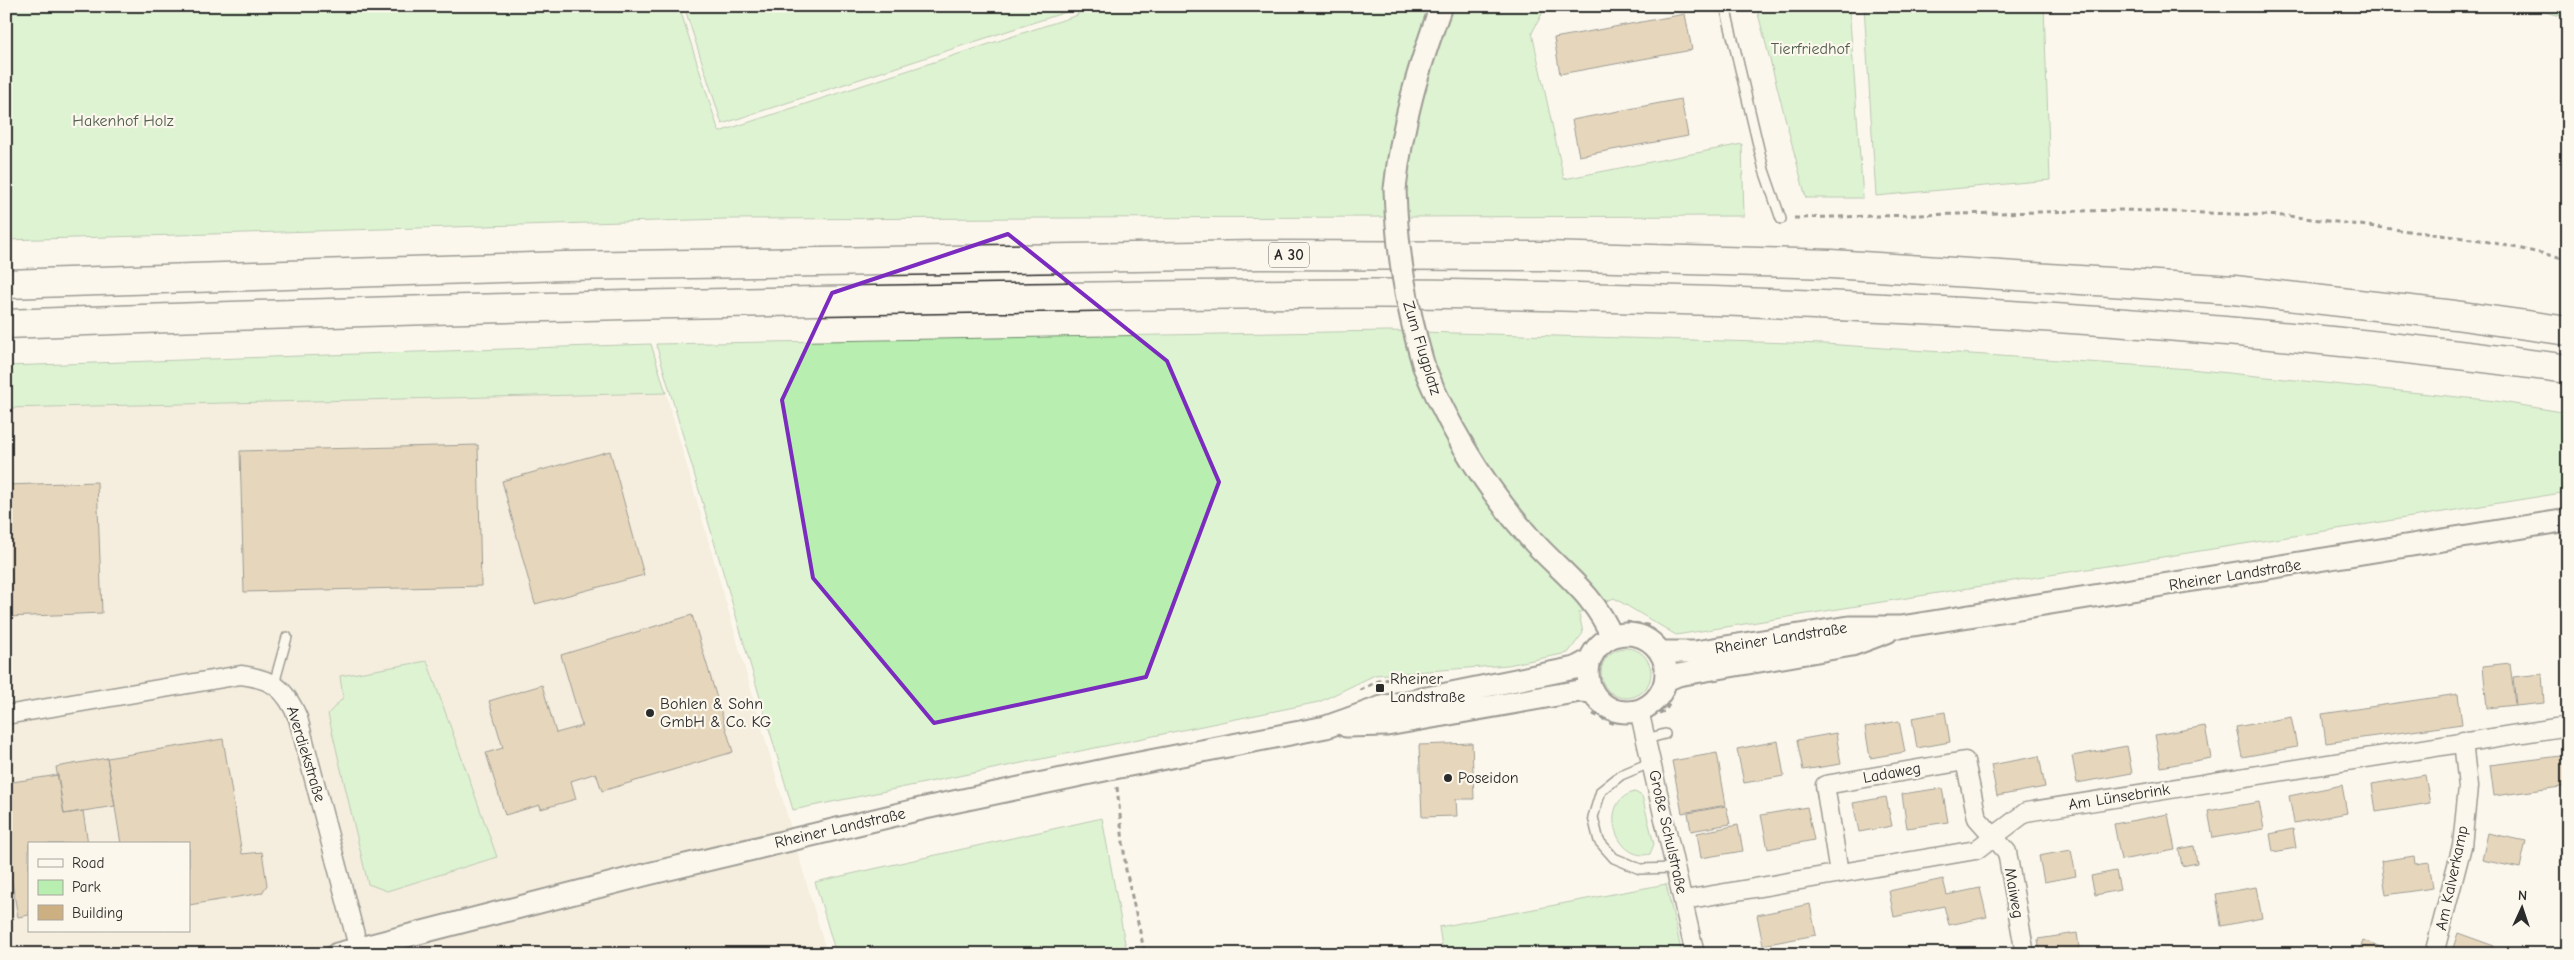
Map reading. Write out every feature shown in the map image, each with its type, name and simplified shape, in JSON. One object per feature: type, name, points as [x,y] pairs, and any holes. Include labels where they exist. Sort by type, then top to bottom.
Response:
[{"type":"highway","name":"A 30","points":[[6,284],[564,266],[1258,255],[1544,256],[1831,264],[2234,290],[2455,314],[2568,331]]},
{"type":"highway","points":[[6,324],[382,311],[824,300],[1445,294],[1842,304],[2089,319],[2285,335],[2441,352],[2568,369]]},
{"type":"street","name":"Zum Flugplatz","points":[[1441,6],[1415,79],[1399,147],[1395,189],[1397,238],[1410,317],[1424,367],[1461,446],[1494,495],[1531,539],[1592,599],[1612,636]]},
{"type":"street","name":"Rheiner Landstraße","points":[[1661,644],[1695,652],[1849,627],[1901,627],[2568,520]]},
{"type":"street","name":"Rheiner Landstraße","points":[[1666,680],[1678,675],[1852,645],[1901,627]]},
{"type":"street","points":[[1626,634],[1639,635],[1661,644],[1666,680],[1657,698],[1639,710],[1626,712],[1613,709],[1601,702],[1591,702],[1589,682],[1590,660],[1595,650],[1612,636],[1626,634]]},
{"type":"street","name":"Rheiner Landstraße","points":[[337,954],[360,951],[648,874],[925,808],[1114,768],[1326,727],[1382,707],[1575,668],[1590,660]]},
{"type":"street","points":[[6,715],[241,675],[258,677],[274,684]]},
{"type":"street","name":"Averdiekstraße","points":[[274,684],[283,689],[298,718],[360,951]]},
{"type":"street","name":"Rheiner Landstraße","points":[[1326,727],[1387,725],[1580,690],[1591,702]]},
{"type":"street","name":"Große Schulstraße","points":[[1639,710],[1696,954]]},
{"type":"street","name":"Am Lünsebrink","points":[[1684,900],[1976,850],[2026,812],[2463,741],[2568,726]]},
{"type":"street","name":"Am Kalverkamp","points":[[2434,954],[2462,846],[2468,787],[2463,741]]},
{"type":"street","name":"Ladaweg","points":[[1839,873],[1825,785],[1966,761],[1977,818],[1994,836]]},
{"type":"street","name":"Maiweg","points":[[1994,836],[2007,852],[2024,954]]},
{"type":"lane","points":[[1725,6],[1764,170],[1781,219]]},
{"type":"lane","points":[[274,684],[287,637]]},
{"type":"lane","points":[[1646,739],[1665,734]]},
{"type":"lane","points":[[1652,762],[1621,775],[1601,791],[1593,817],[1599,841],[1614,858],[1640,870],[1676,868]]},
{"type":"path","points":[[1781,219],[2122,210],[2288,216],[2480,240],[2568,259]]},
{"type":"path","points":[[1631,621],[1647,626],[1661,644]]},
{"type":"path","points":[[1591,702],[1612,723]]},
{"type":"path","points":[[1114,768],[1126,870],[1145,954]]},
{"type":"highlighted area","points":[[1008,234],[1167,361],[1219,482],[1146,677],[934,723],[813,578],[782,400],[832,293]]},
{"type":"shaded area","points":[[666,393],[827,954],[6,954],[6,408]]},
{"type":"green space","name":"Hakenhof Holz","points":[[6,6],[679,6],[719,132],[1078,15],[1077,6],[1546,6],[1532,33],[1564,179],[1742,144],[1744,216],[726,219],[6,240]]},
{"type":"green space","points":[[684,6],[1071,6],[1072,10],[722,124]]},
{"type":"green space","name":"Tierfriedhof","points":[[1756,6],[1849,6],[1863,198],[1806,198]]},
{"type":"green space","points":[[1864,6],[2044,6],[2050,180],[1876,196]]},
{"type":"green space","points":[[2523,6],[2568,6],[2568,18]]},
{"type":"green space","points":[[1388,331],[1825,344],[2190,369],[2496,401],[2568,413],[2568,492],[1676,635],[1614,598],[1579,613],[1583,633],[1568,653],[1508,665],[1375,675],[1319,702],[793,810],[656,344]]},
{"type":"green space","points":[[651,344],[666,393],[6,408],[6,366]]},
{"type":"green space","points":[[1626,648],[1636,650],[1644,655],[1649,663],[1651,673],[1649,683],[1644,691],[1636,696],[1626,698],[1616,696],[1608,691],[1603,683],[1601,673],[1603,663],[1608,655],[1616,650]]},
{"type":"green space","points":[[427,661],[497,857],[387,891],[368,884],[328,714],[343,698],[340,676]]},
{"type":"green space","points":[[1635,792],[1642,796],[1654,844],[1650,854],[1638,854],[1628,849],[1620,840],[1615,829],[1616,806],[1623,797]]},
{"type":"green space","points":[[1102,818],[1127,954],[836,954],[815,882]]},
{"type":"green space","points":[[1666,884],[1682,954],[1443,954],[1439,927]]},
{"type":"building","points":[[1685,14],[1692,50],[1560,74],[1554,38]]},
{"type":"building","points":[[1681,99],[1688,136],[1579,156],[1572,120]]},
{"type":"building","points":[[478,445],[481,586],[244,592],[240,451]]},
{"type":"building","points":[[610,451],[644,575],[535,604],[502,481]]},
{"type":"building","points":[[97,482],[102,613],[6,617],[6,485]]},
{"type":"building","name":"Bohlen & Sohn GmbH & Co. KG","points":[[692,615],[733,752],[602,791],[596,773],[571,781],[576,799],[541,809],[540,805],[505,815],[486,753],[503,748],[489,701],[542,685],[556,733],[582,726],[561,655]]},
{"type":"building","points":[[2510,663],[2515,705],[2487,708],[2483,666]]},
{"type":"building","points":[[2542,674],[2544,703],[2516,706],[2513,677]]},
{"type":"building","points":[[2458,694],[2462,724],[2326,743],[2322,714]]},
{"type":"building","points":[[1945,712],[1950,742],[1917,748],[1912,718]]},
{"type":"building","points":[[2291,717],[2297,747],[2242,757],[2236,727]]},
{"type":"building","points":[[1899,721],[1905,752],[1870,758],[1865,727]]},
{"type":"building","points":[[2205,726],[2211,758],[2161,767],[2155,735]]},
{"type":"building","points":[[1836,733],[1841,764],[1803,770],[1797,740]]},
{"type":"building","points":[[223,739],[242,854],[262,852],[267,885],[262,893],[190,905],[190,842],[121,842],[107,758]]},
{"type":"building","points":[[1778,741],[1784,776],[1744,783],[1737,749]]},
{"type":"building","points":[[1472,743],[1474,799],[1456,799],[1457,816],[1422,817],[1419,745]]},
{"type":"building","points":[[2127,746],[2132,773],[2077,783],[2072,756]]},
{"type":"building","points":[[1717,753],[1726,805],[1682,813],[1672,761]]},
{"type":"building","points":[[2568,755],[2568,786],[2494,796],[2490,765]]},
{"type":"building","points":[[2039,756],[2045,787],[1997,796],[1991,765]]},
{"type":"building","points":[[107,758],[115,806],[64,814],[56,767]]},
{"type":"building","points":[[58,775],[64,814],[83,811],[88,842],[28,842],[28,915],[18,917],[6,848],[6,783]]},
{"type":"building","points":[[2425,775],[2430,803],[2376,812],[2372,784]]},
{"type":"building","points":[[2342,785],[2347,813],[2294,823],[2289,796]]},
{"type":"building","points":[[1942,788],[1948,822],[1907,828],[1902,794]]},
{"type":"building","points":[[1886,797],[1892,826],[1859,832],[1853,803]]},
{"type":"building","points":[[2259,802],[2264,829],[2213,838],[2208,811]]},
{"type":"building","points":[[1726,806],[1730,824],[1691,831],[1688,813]]},
{"type":"building","points":[[1807,807],[1814,840],[1768,849],[1761,815]]},
{"type":"building","points":[[2168,814],[2175,850],[2121,860],[2114,824]]},
{"type":"building","points":[[1738,825],[1743,851],[1701,858],[1697,833]]},
{"type":"building","points":[[2293,829],[2296,848],[2273,852],[2270,834]]},
{"type":"building","points":[[2488,833],[2526,841],[2520,868],[2482,860]]},
{"type":"building","points":[[2194,846],[2197,863],[2182,866],[2179,849]]},
{"type":"building","points":[[2071,850],[2076,876],[2044,882],[2039,856]]},
{"type":"building","points":[[2414,856],[2415,864],[2429,862],[2433,888],[2386,895],[2381,861]]},
{"type":"building","points":[[2116,871],[2120,890],[2095,895],[2091,876]]},
{"type":"building","points":[[1943,879],[1947,895],[1980,888],[1987,917],[1949,925],[1944,906],[1894,917],[1889,891]]},
{"type":"building","points":[[2256,887],[2262,918],[2221,926],[2216,894]]},
{"type":"building","points":[[1810,904],[1816,935],[1763,945],[1757,915]]},
{"type":"building","points":[[2077,933],[2080,954],[2040,954],[2038,939]]},
{"type":"building","points":[[2458,933],[2494,946],[2492,954],[2451,954]]},
{"type":"building","points":[[2363,940],[2398,954],[2358,954]]},
{"type":"place","name":"Rheiner Landstraße","points":[[1380,688]]},
{"type":"place","name":"Bohlen & Sohn GmbH & Co. KG","points":[[650,713]]},
{"type":"place","name":"Poseidon","points":[[1448,778]]}]
